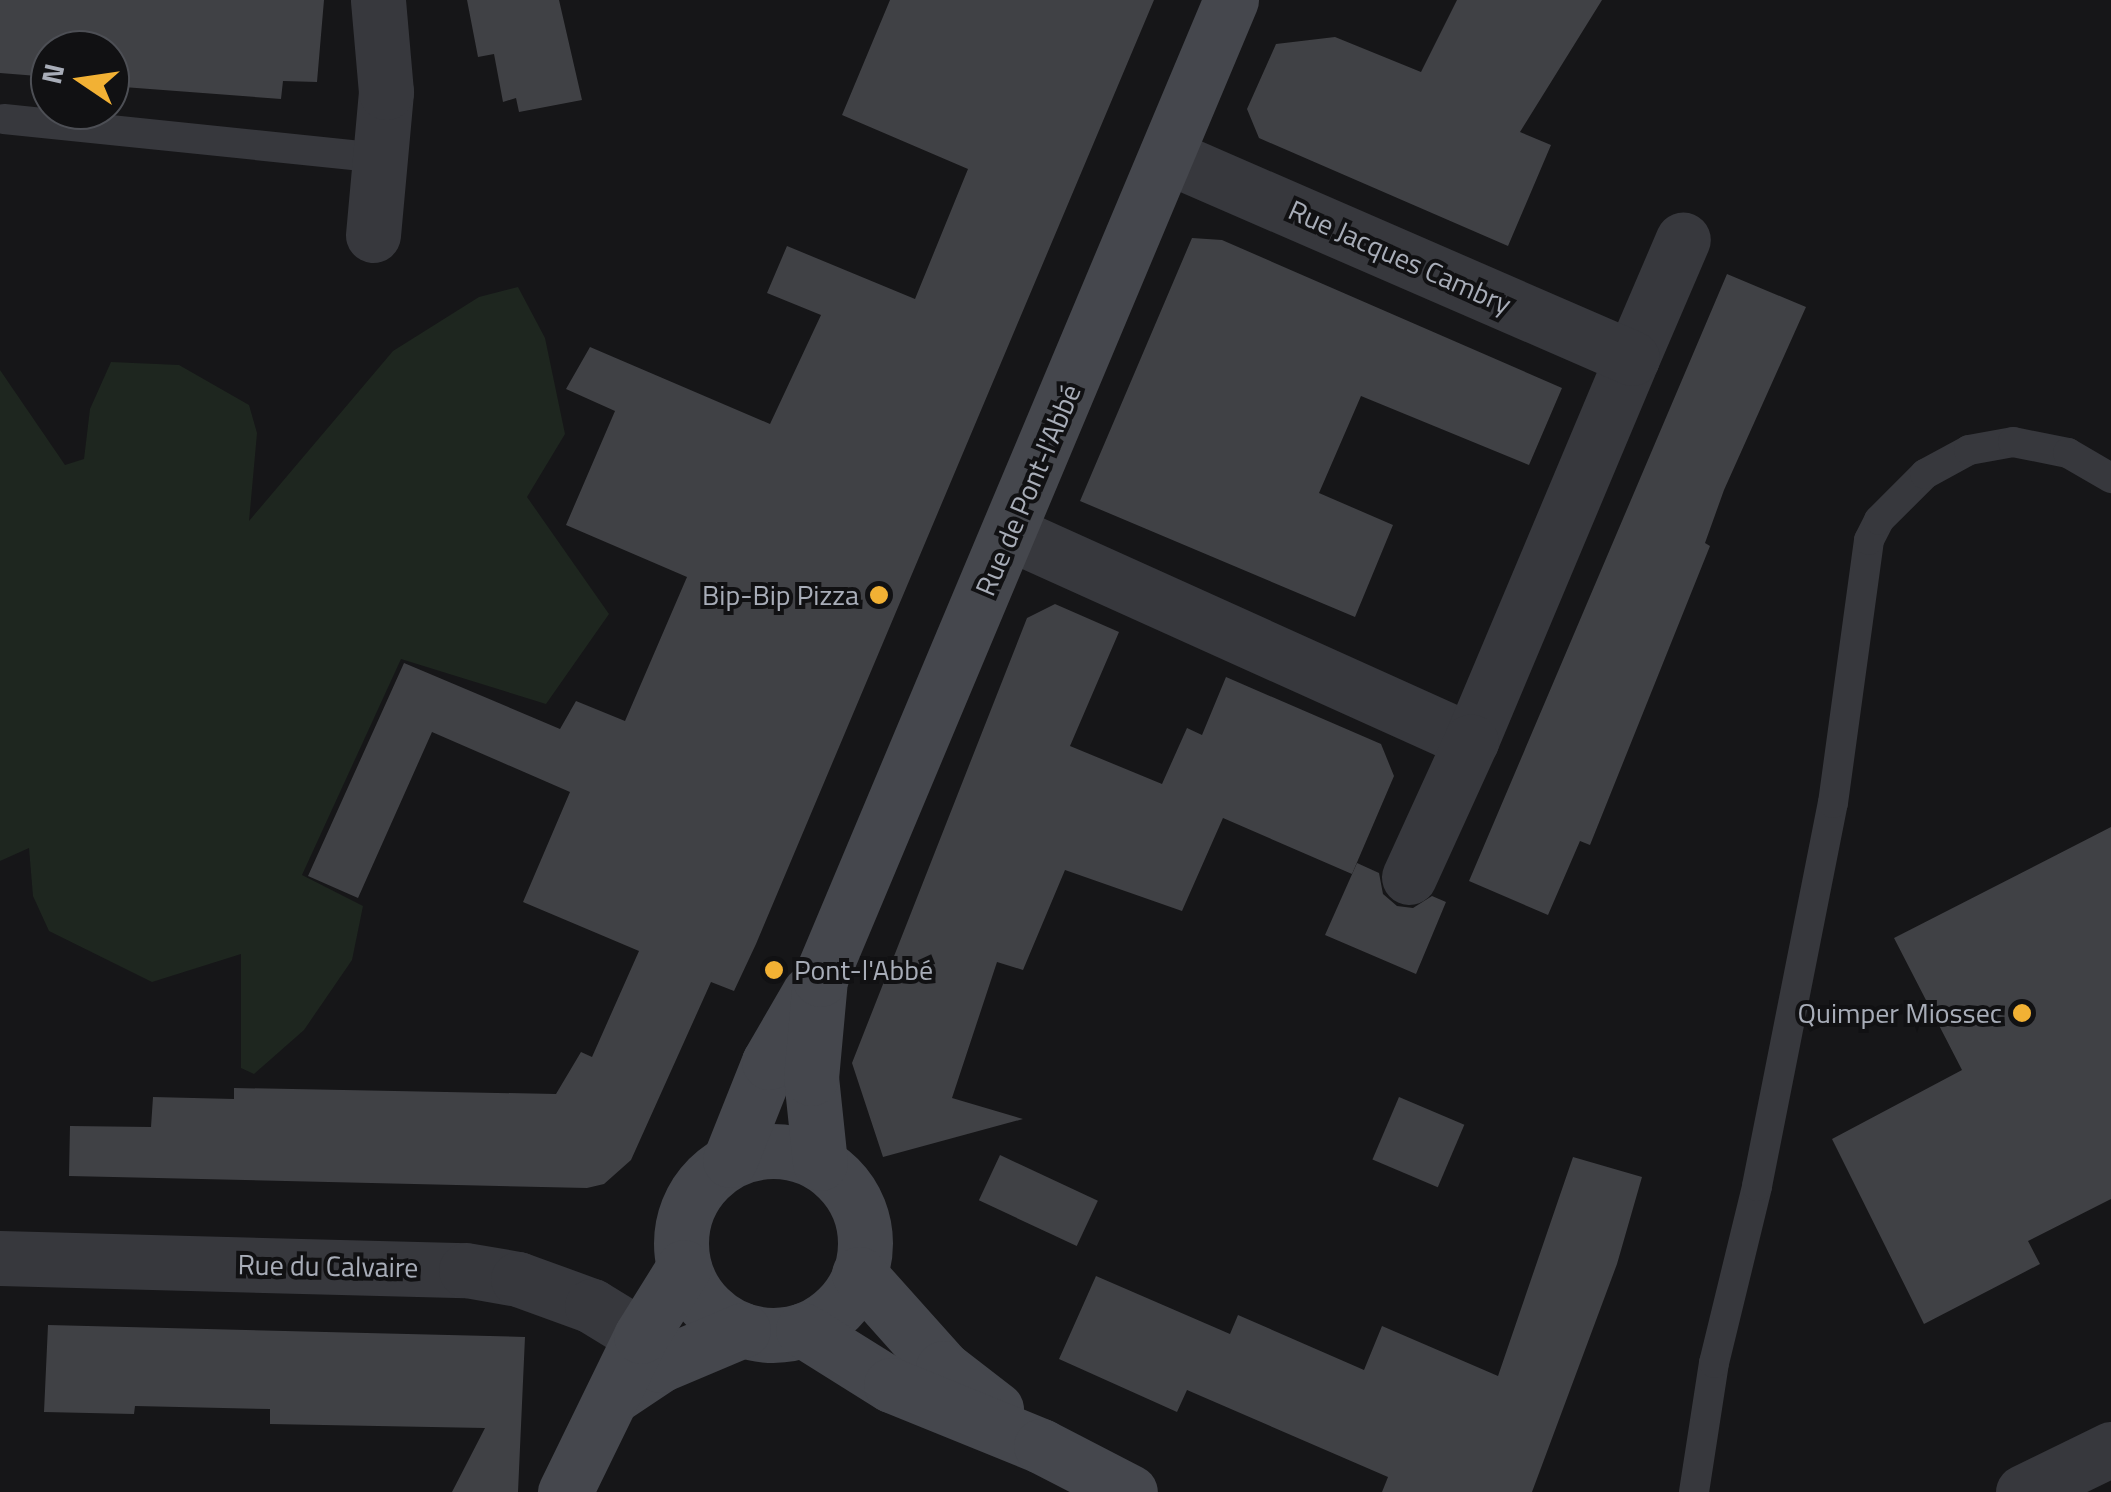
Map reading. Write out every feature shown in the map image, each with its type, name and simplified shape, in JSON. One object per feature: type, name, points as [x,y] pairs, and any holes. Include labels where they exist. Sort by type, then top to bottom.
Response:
[{"type":"main road","name":"Rue de Pont-l'Abbé","points":[[730,1160],[769,1062],[820,979],[1231,0]]},
{"type":"main road","name":"Rue de Pont-l'Abbé","points":[[820,979],[811,1078],[820,1163]]},
{"type":"main road","points":[[766,1150],[820,1163],[844,1184],[860,1212],[865,1243],[859,1274],[838,1309],[802,1330],[772,1335],[742,1330],[700,1299],[684,1267],[682,1226],[689,1206],[698,1187],[730,1160],[766,1150]]},
{"type":"main road","points":[[565,1492],[641,1336],[684,1267]]},
{"type":"main road","points":[[859,1274],[943,1368],[1041,1446]]},
{"type":"main road","points":[[615,1394],[660,1365],[742,1330]]},
{"type":"main road","points":[[802,1330],[891,1385],[1041,1446],[1130,1492]]},
{"type":"street","points":[[373,235],[382,158],[385,62],[378,0]]},
{"type":"street","name":"Rue Jacques Cambry","points":[[1167,156],[1632,358]]},
{"type":"street","points":[[1408,876],[1471,741],[1682,239]]},
{"type":"street","points":[[1010,532],[1471,741]]},
{"type":"street","name":"Rue du Calvaire","points":[[0,1258],[466,1270],[518,1279],[592,1306],[641,1336]]},
{"type":"street","points":[[2023,1492],[2111,1449]]},
{"type":"lane","points":[[4,119],[382,158]]},
{"type":"lane","points":[[1694,1492],[1711,1378],[1757,1186],[1833,802],[1869,540],[1925,474],[1969,450],[2026,444],[2068,453],[2111,478]]},
{"type":"shaded area","points":[[518,287],[545,338],[565,434],[527,497],[609,614],[546,704],[401,659],[302,875],[363,906],[352,960],[304,1030],[254,1074],[241,1068],[241,954],[152,982],[49,931],[33,896],[29,848],[0,861],[0,370],[65,465],[84,459],[90,409],[111,362],[179,365],[249,405],[257,433],[249,521],[393,351],[479,297]]},
{"type":"building","points":[[0,0],[324,0],[317,82],[283,81],[281,99],[130,88],[130,30],[30,30],[30,75],[0,73]]},
{"type":"building","points":[[467,0],[559,0],[582,100],[519,112],[516,98],[503,102],[494,54],[478,57]]},
{"type":"building","points":[[890,0],[1154,0],[756,944],[734,991],[711,982],[631,1160],[604,1184],[587,1188],[69,1176],[70,1126],[151,1127],[153,1097],[234,1099],[234,1088],[556,1094],[581,1052],[592,1057],[639,951],[523,902],[570,792],[432,732],[358,898],[308,876],[404,663],[560,729],[576,701],[625,721],[687,577],[566,525],[615,411],[566,389],[590,347],[770,424],[821,315],[767,293],[787,246],[915,299],[968,169],[842,115]]},
{"type":"building","points":[[1457,0],[1602,0],[1520,132],[1551,145],[1508,246],[1259,138],[1247,109],[1276,44],[1335,37],[1421,72]]},
{"type":"building","points":[[1192,238],[1222,240],[1562,388],[1529,465],[1361,396],[1319,493],[1393,525],[1355,617],[1080,501]]},
{"type":"building","points":[[1727,274],[1806,307],[1724,490],[1705,543],[1710,546],[1590,845],[1580,841],[1548,915],[1469,881]]},
{"type":"building","points":[[1055,604],[1119,632],[1070,746],[1162,784],[1187,728],[1202,735],[1226,677],[1381,744],[1394,776],[1352,874],[1223,818],[1182,911],[1065,870],[1023,970],[997,962],[952,1098],[1023,1119],[883,1157],[852,1063],[1027,618]]},
{"type":"building","name":"Quimper Miossec","points":[[2111,827],[2111,1199],[2028,1241],[2040,1264],[1924,1324],[1832,1139],[1962,1070],[1894,938]]},
{"type":"building","points":[[1357,863],[1379,873],[1383,894],[1397,906],[1413,908],[1432,896],[1446,902],[1416,974],[1325,935]]},
{"type":"building","points":[[1399,1097],[1464,1125],[1438,1187],[1372,1160]]},
{"type":"building","points":[[1000,1155],[1098,1201],[1077,1246],[979,1200]]},
{"type":"building","points":[[1573,1157],[1642,1177],[1617,1264],[1532,1492],[1382,1492],[1388,1477],[1187,1390],[1177,1412],[1059,1359],[1096,1276],[1230,1334],[1238,1315],[1364,1370],[1382,1326],[1498,1376]]},
{"type":"building","points":[[48,1325],[525,1337],[518,1492],[452,1492],[485,1428],[270,1424],[270,1409],[135,1406],[134,1414],[44,1412]]},
{"type":"place","name":"Bip-Bip Pizza","points":[[879,595]]},
{"type":"place","name":"Pont-l'Abbé","points":[[774,970]]},
{"type":"place","name":"Quimper Miossec","points":[[2022,1013]]}]
